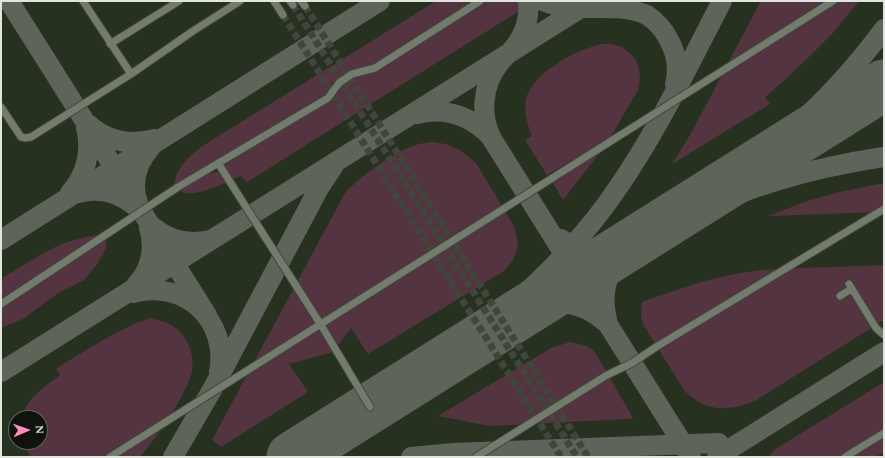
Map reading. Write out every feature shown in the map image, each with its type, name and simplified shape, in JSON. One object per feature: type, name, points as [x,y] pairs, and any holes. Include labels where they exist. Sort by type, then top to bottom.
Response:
[{"type":"street","points":[[83,1],[130,74]]},
{"type":"street","points":[[110,44],[179,1]]},
{"type":"street","points":[[1,107],[21,137],[31,137],[240,1]]},
{"type":"street","points":[[274,1],[283,15]]},
{"type":"street","points":[[1,304],[178,187],[328,98],[339,83],[352,74],[375,68],[480,1]]},
{"type":"street","points":[[110,457],[833,1]]},
{"type":"street","points":[[218,163],[321,325],[370,408]]},
{"type":"street","points":[[476,457],[607,375],[632,363],[884,210]]},
{"type":"street","points":[[840,296],[850,286],[876,328],[884,335]]},
{"type":"street","points":[[845,457],[884,432]]},
{"type":"shaded area","points":[[1,1],[884,1],[884,457],[1,457]]},
{"type":"shaded area","points":[[436,1],[476,1],[373,66],[362,67],[342,75],[333,83],[325,97],[175,186],[175,180],[179,169],[187,159],[201,147]]},
{"type":"shaded area","points":[[487,1],[535,1],[247,182],[241,176],[214,188],[200,192],[186,193],[178,190],[202,175],[217,172],[239,153],[331,99],[339,87],[347,80],[356,75],[380,70]]},
{"type":"shaded area","points":[[761,1],[829,1],[727,65]]},
{"type":"shaded area","points":[[838,1],[859,1],[832,34],[765,98],[770,104],[672,164],[690,135],[723,73]]},
{"type":"shaded area","points":[[602,44],[612,44],[622,47],[636,60],[640,78],[638,90],[610,138],[547,175],[525,140],[532,136],[527,122],[525,109],[526,99],[530,89],[546,71],[557,64],[580,51]]},
{"type":"shaded area","points":[[432,142],[446,144],[460,150],[476,163],[515,228],[518,247],[513,260],[504,271],[368,354],[351,328],[333,352],[289,364],[308,392],[221,447],[212,440],[345,193],[368,172],[397,153],[407,148]]},
{"type":"shaded area","points":[[601,151],[563,200],[552,182]]},
{"type":"shaded area","points":[[884,183],[884,212],[768,216],[807,201],[839,192]]},
{"type":"shaded area","points":[[104,235],[107,246],[98,263],[84,280],[57,294],[23,319],[1,328],[1,282],[4,280],[2,278],[38,256],[62,244],[88,237]]},
{"type":"shaded area","points":[[884,265],[884,320],[755,401],[745,405],[717,408],[700,403],[692,397],[684,390],[644,326],[641,318],[642,302],[716,278],[762,270]]},
{"type":"shaded area","points":[[150,318],[163,321],[178,330],[183,335],[190,348],[193,363],[191,377],[174,410],[140,457],[30,457],[27,450],[48,450],[48,410],[25,410],[32,399],[60,375],[56,369],[113,334]]},
{"type":"shaded area","points":[[570,342],[586,346],[593,350],[633,418],[490,426],[438,416],[551,348]]},
{"type":"shaded area","points":[[884,382],[884,452],[876,457],[768,457],[774,450]]},
{"type":"taxiway","points":[[9,1],[207,315]]},
{"type":"taxiway","points":[[1,240],[380,1]]},
{"type":"taxiway","points":[[528,1],[527,22],[522,35],[515,46],[499,63],[489,82],[484,101],[484,111],[488,130],[492,139],[691,457]]},
{"type":"taxiway","points":[[543,1],[569,7],[621,9],[647,15],[662,29],[671,45],[677,67],[675,84]]},
{"type":"taxiway","points":[[1,372],[592,1]]},
{"type":"taxiway","points":[[432,369],[477,335],[519,299],[564,255],[592,223],[617,189],[646,144],[722,1]]},
{"type":"taxiway","points":[[713,192],[751,164],[813,110],[850,71],[884,29]]},
{"type":"taxiway","points":[[417,114],[438,112],[457,115],[475,124],[491,137]]},
{"type":"taxiway","points":[[88,124],[95,130],[111,138],[119,140],[137,142],[155,139]]},
{"type":"taxiway","points":[[70,193],[76,186],[84,171],[88,154],[88,137],[86,128]]},
{"type":"taxiway","points":[[138,203],[135,181],[139,166],[151,147]]},
{"type":"taxiway","points":[[601,263],[678,220],[712,204],[760,186],[784,178],[834,166],[884,157]]},
{"type":"taxiway","points":[[173,457],[213,388],[319,188],[333,167]]},
{"type":"taxiway","points":[[78,193],[86,191],[108,192],[122,197],[135,206]]},
{"type":"taxiway","points":[[153,227],[166,236],[180,241],[195,242],[210,240]]},
{"type":"taxiway","points":[[136,285],[145,273],[150,258],[152,243],[149,228]]},
{"type":"taxiway","points":[[561,239],[582,249],[597,251],[620,247]]},
{"type":"taxiway","points":[[607,319],[604,300],[605,292],[609,275],[622,251]]},
{"type":"taxiway","points":[[133,293],[152,290],[169,292],[185,298],[199,308],[210,320],[217,336],[220,353],[219,372]]},
{"type":"taxiway","points":[[529,308],[539,305],[559,303],[568,304],[587,310],[604,321]]},
{"type":"taxiway","points":[[717,457],[884,352]]},
{"type":"taxiway","points":[[411,457],[453,453],[719,443]]},
{"type":"runway","points":[[292,457],[884,85]]},
{"type":"tunnel","points":[[293,5],[577,457]]},
{"type":"tunnel","points":[[305,6],[588,457]]},
{"type":"tunnel","points":[[283,15],[561,457]]}]
